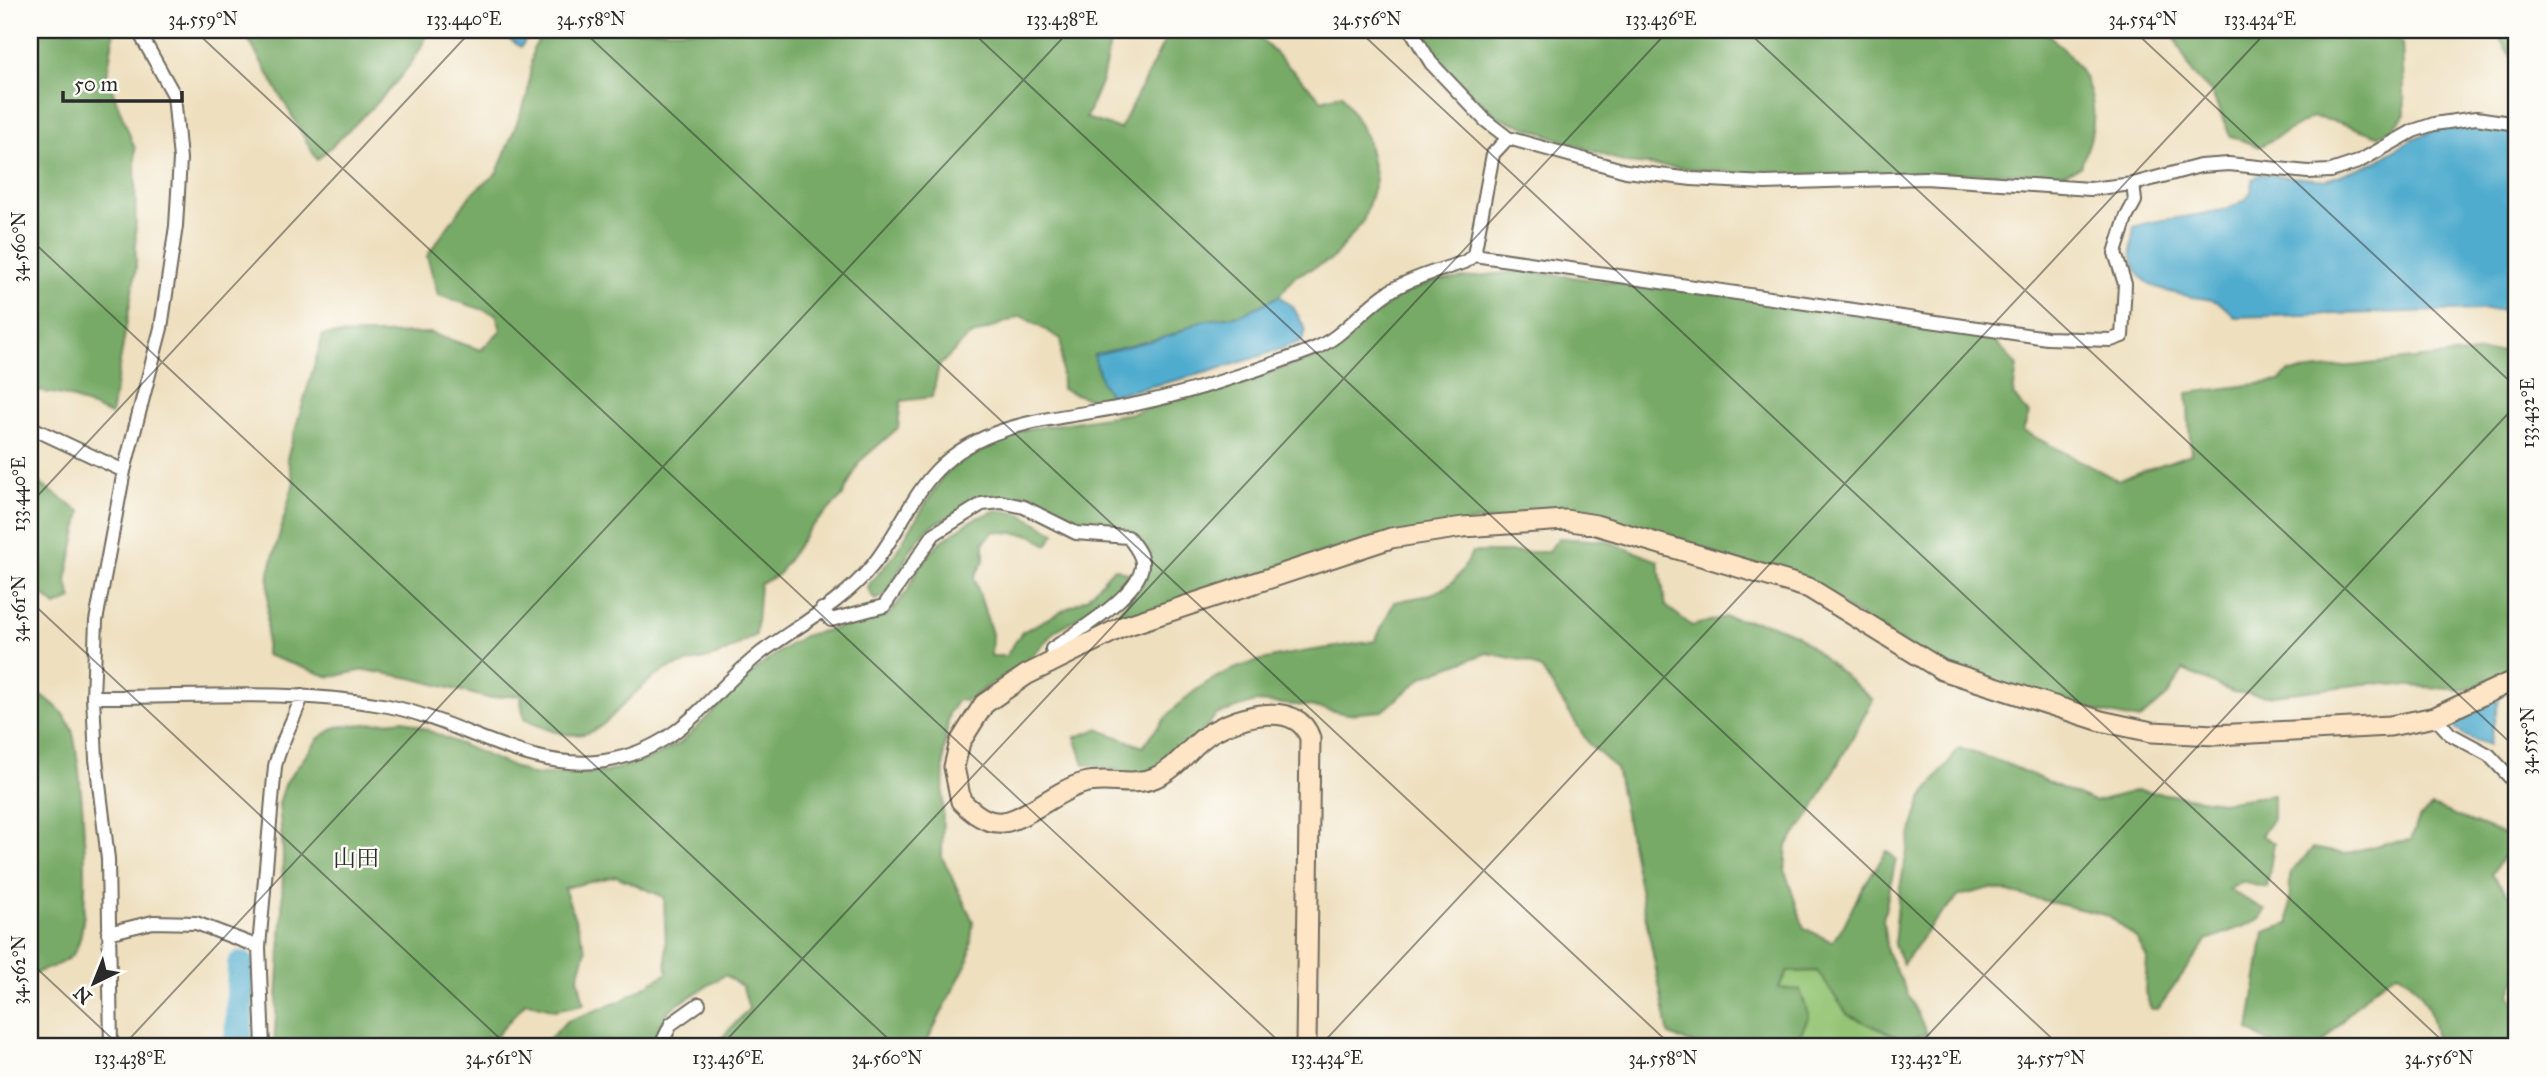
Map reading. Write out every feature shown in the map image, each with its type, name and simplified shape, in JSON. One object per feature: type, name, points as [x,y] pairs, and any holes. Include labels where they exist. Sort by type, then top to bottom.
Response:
[{"type":"street","points":[[111,1047],[108,859],[96,759],[99,697],[96,621],[124,471],[160,328],[176,226],[180,159],[174,96],[138,30]]},
{"type":"street","points":[[1411,30],[1431,63],[1486,121],[1508,138],[1626,171],[1692,179],[1765,183],[1925,178],[2090,189],[2133,184],[2200,166],[2229,164],[2308,172],[2331,171],[2358,162],[2413,131],[2434,124],[2476,118],[2517,124]]},
{"type":"street","points":[[99,697],[302,696],[394,707],[508,748],[559,761],[600,762],[632,755],[665,739],[702,712],[758,655],[822,609],[869,570],[917,494],[960,450],[1009,428],[1143,403],[1316,348],[1346,330],[1391,291],[1465,262],[1474,254],[1493,154],[1508,138]]},
{"type":"street","points":[[1474,254],[2047,338],[2111,340],[2122,336],[2124,284],[2115,253],[2126,218],[2135,201],[2133,184]]},
{"type":"street","points":[[30,427],[124,471]]},
{"type":"street","points":[[822,609],[831,620],[884,606],[934,534],[982,504],[1002,502],[1024,506],[1076,533],[1128,537],[1143,564],[1138,579],[1124,596],[1052,649],[1055,662]]},
{"type":"street","points":[[1306,1047],[1310,738],[1306,726],[1287,713],[1250,719],[1210,732],[1189,754],[1151,779],[1088,782],[1060,791],[1016,818],[1003,822],[989,821],[961,801],[954,767],[960,742],[984,704],[1026,675],[1122,627],[1391,538],[1463,527],[1565,520],[1596,526],[1809,588],[1942,670],[2101,721],[2152,732],[2215,735],[2390,726],[2435,717],[2517,680]]},
{"type":"street","points":[[262,1047],[259,947],[275,766],[282,740],[302,696]]},
{"type":"street","points":[[2435,717],[2450,734],[2489,755],[2517,785]]},
{"type":"street","points":[[108,933],[153,922],[196,923],[259,947]]},
{"type":"street","points":[[660,1047],[671,1024],[699,1004]]},
{"type":"green space","points":[[30,30],[114,32],[107,76],[135,149],[136,269],[111,415],[67,396],[30,389]]},
{"type":"green space","points":[[243,30],[428,30],[422,46],[397,81],[317,160]]},
{"type":"green space","points":[[546,30],[1113,30],[1102,80],[1086,118],[1120,129],[1170,30],[1252,30],[1322,100],[1342,94],[1367,138],[1376,180],[1363,222],[1331,260],[1295,276],[1279,296],[1241,315],[1201,321],[1173,335],[1094,355],[1102,383],[1110,395],[1094,401],[1062,389],[1061,339],[1021,316],[968,337],[939,366],[932,397],[901,401],[898,428],[860,461],[842,497],[809,529],[778,575],[760,584],[756,635],[718,655],[662,672],[601,726],[588,733],[572,735],[552,731],[524,719],[520,695],[488,698],[411,678],[365,670],[330,677],[266,655],[269,572],[294,482],[287,458],[323,335],[430,333],[481,350],[501,330],[496,314],[438,295],[427,256],[472,193],[497,173],[527,97],[533,49]]},
{"type":"green space","points":[[1421,30],[2043,30],[2060,45],[2083,76],[2090,92],[2093,127],[2080,167],[2065,173],[1762,175],[1626,163],[1498,117],[1478,101],[1441,62]]},
{"type":"green space","points":[[2171,30],[2389,30],[2402,43],[2405,114],[2393,129],[2378,136],[2338,122],[2313,117],[2259,147],[2230,136],[2212,93],[2192,73]]},
{"type":"green space","points":[[2494,30],[2517,30],[2517,64],[2514,61]]},
{"type":"green space","points":[[1520,271],[1783,302],[1995,341],[2017,366],[2013,395],[2029,414],[2023,431],[2117,480],[2191,454],[2187,393],[2280,381],[2288,372],[2517,350],[2517,676],[2463,690],[2372,683],[2267,696],[2233,692],[2183,670],[2168,695],[2139,720],[2065,705],[1942,668],[1812,586],[1596,524],[1479,520],[1128,618],[1117,613],[1144,579],[1151,554],[1127,532],[1081,530],[1025,501],[988,495],[928,528],[911,549],[887,594],[875,600],[867,587],[894,555],[943,476],[967,455],[993,440],[1028,429],[1132,413],[1316,358],[1399,296],[1431,282]]},
{"type":"green space","points":[[30,477],[81,512],[66,580],[72,599],[56,606],[30,583]]},
{"type":"green space","points":[[997,510],[1021,514],[1055,533],[1047,545],[1031,535],[994,531],[984,542],[984,561],[974,577],[992,634],[991,656],[1006,656],[1022,632],[1087,598],[1114,568],[1128,573],[1122,587],[1100,605],[1055,631],[1030,658],[966,701],[958,700],[949,713],[944,750],[942,857],[973,921],[969,959],[924,1047],[713,1047],[749,1009],[743,987],[725,975],[669,1010],[652,1047],[541,1047],[567,1021],[621,1001],[667,973],[664,897],[616,876],[564,888],[586,950],[578,977],[584,1004],[555,1010],[526,1002],[490,1043],[490,1047],[274,1047],[282,921],[283,853],[279,803],[286,782],[319,738],[336,727],[404,720],[532,775],[606,772],[652,758],[682,742],[760,666],[804,636],[888,615],[908,590],[919,566],[939,543],[972,520]]},
{"type":"green space","points":[[1559,538],[1607,541],[1658,561],[1666,606],[1692,626],[1725,617],[1770,624],[1797,635],[1873,700],[1811,813],[1787,845],[1785,871],[1804,928],[1832,942],[1844,925],[1862,888],[1887,851],[1896,859],[1883,920],[1887,952],[1927,1033],[1904,1040],[1848,1015],[1817,971],[1788,972],[1778,988],[1800,990],[1809,1016],[1794,1047],[1701,1047],[1669,1035],[1616,768],[1589,744],[1542,670],[1526,661],[1487,653],[1424,676],[1383,711],[1347,714],[1309,706],[1255,702],[1216,715],[1182,755],[1142,776],[1084,764],[1075,737],[1098,729],[1143,747],[1167,716],[1192,693],[1217,677],[1274,657],[1375,641],[1394,602],[1421,597],[1450,584],[1465,566],[1472,552],[1547,552]]},
{"type":"green space","points":[[30,692],[55,706],[72,730],[83,809],[85,882],[80,939],[73,954],[58,964],[30,975]]},
{"type":"green space","points":[[1959,748],[2007,764],[2094,802],[2138,790],[2221,802],[2273,795],[2273,819],[2261,835],[2274,843],[2267,888],[2241,882],[2229,890],[2265,910],[2260,920],[2207,940],[2158,1009],[2151,1009],[2145,992],[2147,958],[2137,939],[2109,916],[1991,888],[1959,896],[1932,924],[1903,964],[1894,945],[1899,892],[1910,836],[1922,798]]},
{"type":"green space","points":[[2432,806],[2515,839],[2491,875],[2517,904],[2517,980],[2510,994],[2517,1006],[2517,1047],[2436,1047],[2431,1015],[2422,995],[2398,973],[2365,997],[2320,1047],[2275,1047],[2249,1030],[2264,932],[2289,924],[2290,873],[2313,848],[2344,854],[2386,843],[2411,840],[2419,818]]},
{"type":"green space","points":[[1818,971],[1848,1015],[1904,1040],[1927,1033],[1923,1047],[1794,1047],[1809,1016],[1777,989],[1788,972]]},
{"type":"water","points":[[495,30],[532,30],[521,47]]},
{"type":"water","points":[[2470,126],[2517,133],[2517,309],[2235,317],[2218,302],[2176,293],[2151,284],[2135,269],[2131,244],[2134,227],[2228,208],[2249,195],[2253,179],[2260,174],[2326,180],[2378,161],[2412,139],[2439,129]]},
{"type":"water","points":[[1279,296],[1293,307],[1306,330],[1302,341],[1231,365],[1135,390],[1110,395],[1102,383],[1094,355],[1173,335],[1201,321],[1241,315]]},
{"type":"water","points":[[2500,695],[2489,745],[2464,736],[2447,719]]},
{"type":"waterway","points":[[238,1047],[241,965]]},
{"type":"district","name":"山田","points":[[356,858]]}]
